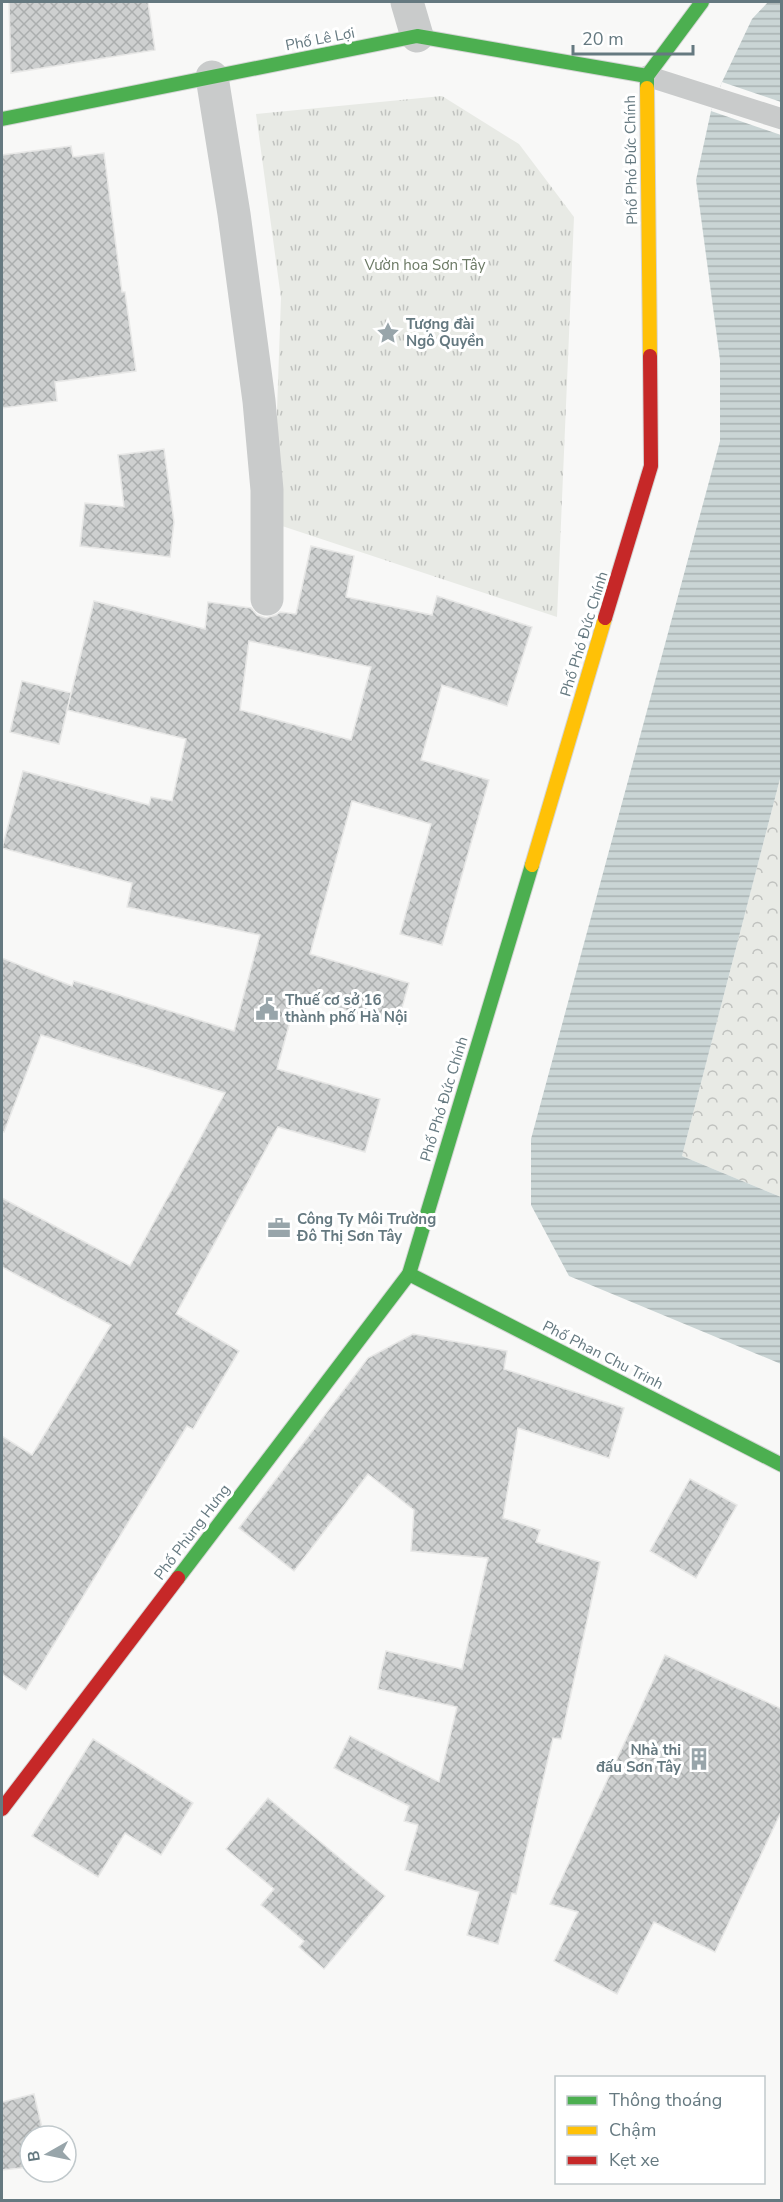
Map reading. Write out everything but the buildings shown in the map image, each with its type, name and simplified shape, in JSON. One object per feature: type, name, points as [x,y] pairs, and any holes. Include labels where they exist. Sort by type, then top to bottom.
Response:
[{"type":"main road","name":"Phố Phó Đức Chính","points":[[409,1274],[651,466],[646,76],[702,2]]},
{"type":"main road","name":"Phố Lê Lợi","points":[[2,119],[417,36],[646,76]]},
{"type":"main road","name":"Phố Phan Chu Trinh","points":[[409,1274],[782,1465]]},
{"type":"main road","name":"Phố Phùng Hưng","points":[[2,1809],[409,1274]]},
{"type":"street","points":[[406,2],[417,36]]},
{"type":"street","points":[[212,77],[260,401],[267,490],[267,599]]},
{"type":"lane","points":[[646,76],[782,119]]},
{"type":"green space","name":"Vườn hoa Sơn Tây","points":[[442,96],[519,144],[574,217],[557,617],[273,523],[281,298],[256,114]]},
{"type":"green space","points":[[781,775],[781,1197],[682,1156]]},
{"type":"shaded area","points":[[768,2],[781,2],[781,775],[682,1156],[781,1197],[781,1364],[569,1276],[531,1205],[531,1139],[720,441],[720,360],[696,180],[711,111],[722,82],[752,19]]},
{"type":"pier","points":[[722,82],[781,102],[781,135],[711,111]]},
{"type":"traffic: fast","points":[[647,88],[647,76],[702,2]]},
{"type":"traffic: fast","points":[[2,119],[417,36],[647,76]]},
{"type":"traffic: fast","points":[[178,1578],[409,1274],[532,865]]},
{"type":"traffic: fast","points":[[409,1274],[782,1465]]},
{"type":"traffic: slow","points":[[647,88],[650,356]]},
{"type":"traffic: slow","points":[[532,865],[605,618]]},
{"type":"traffic: jam","points":[[605,618],[651,466],[650,356]]},
{"type":"traffic: jam","points":[[2,1809],[178,1578]]},
{"type":"place","name":"Tượng đài Ngô Quyền","points":[[388,333]]},
{"type":"place","name":"Thuế cơ sở 16 thành phố Hà Nội","points":[[267,1009]]},
{"type":"place","name":"Công Ty Môi Trường Đô Thị Sơn Tây","points":[[279,1228]]},
{"type":"place","name":"Nhà thi đấu Sơn Tây","points":[[699,1759]]}]
